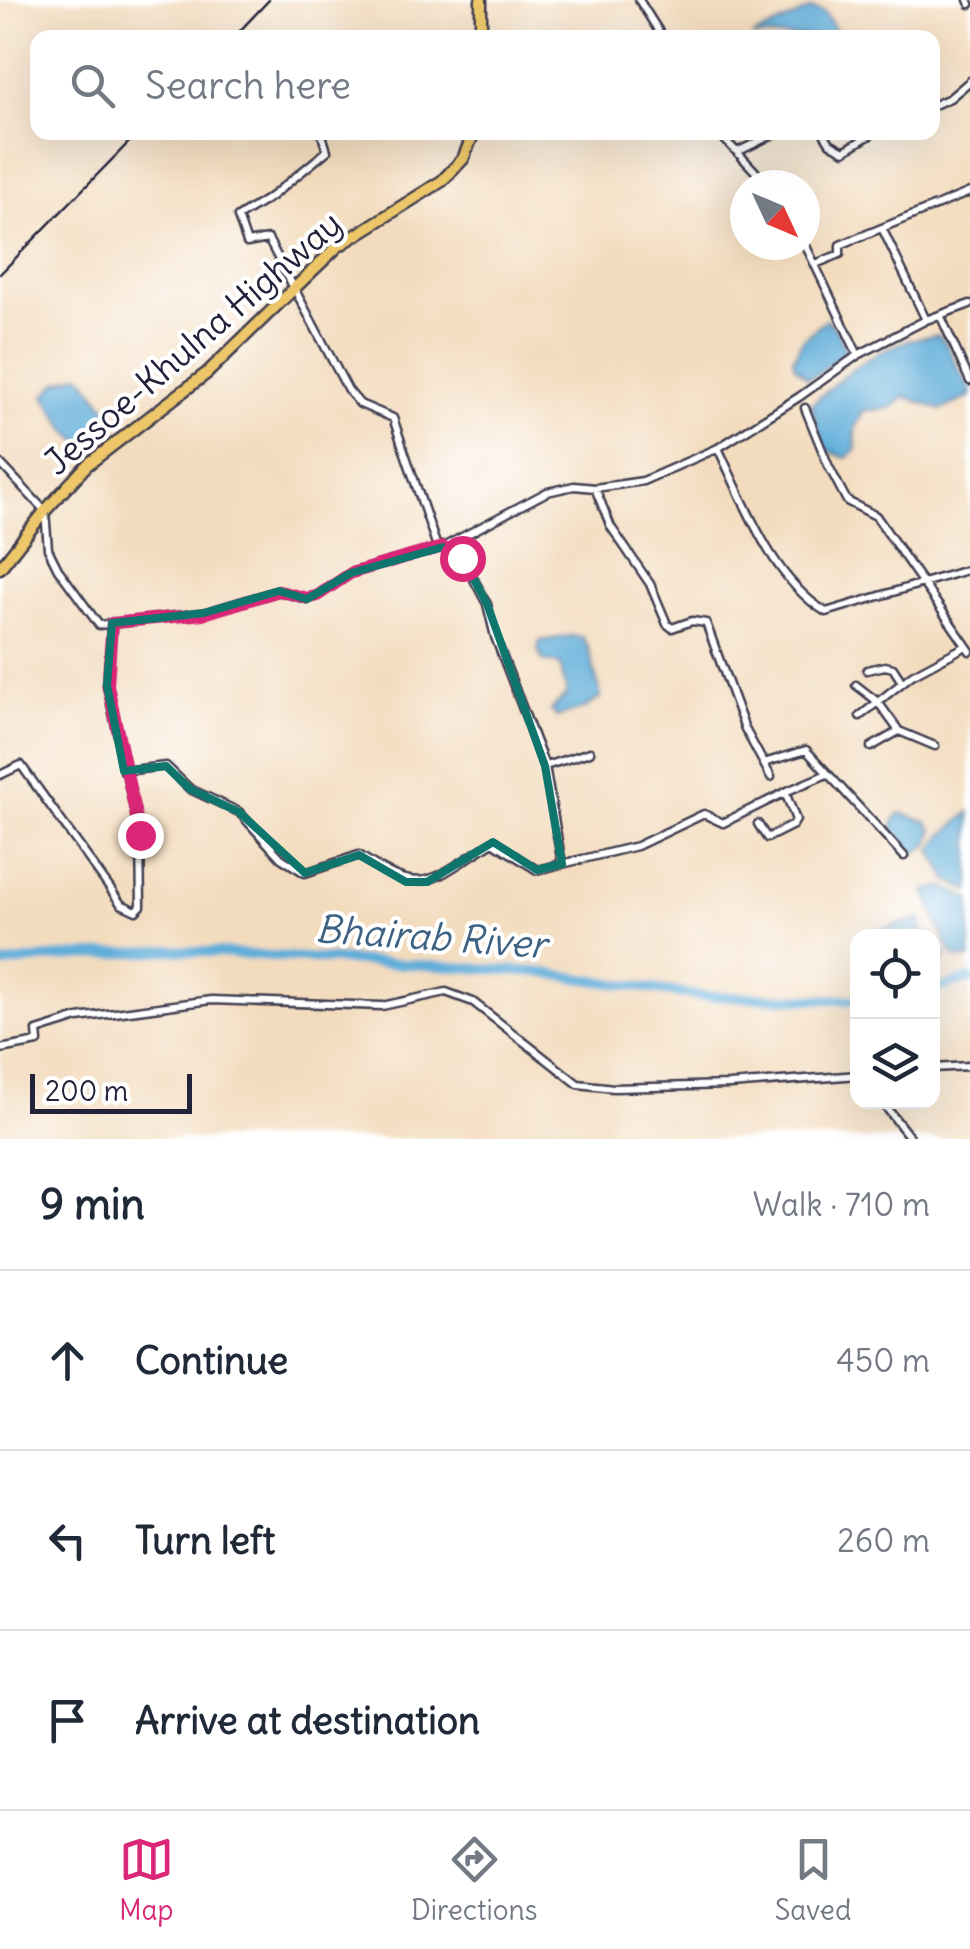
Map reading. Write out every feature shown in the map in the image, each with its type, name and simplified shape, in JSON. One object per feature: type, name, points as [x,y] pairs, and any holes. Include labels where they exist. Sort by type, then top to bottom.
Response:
[{"type":"highway","points":[[481,0],[482,30]]},
{"type":"highway","name":"Jessoe-Khulna Highway","points":[[0,568],[94,458],[207,372],[349,239],[442,181],[463,159],[471,140]]},
{"type":"street","points":[[639,0],[658,30]]},
{"type":"street","points":[[940,102],[970,81]]},
{"type":"street","points":[[324,140],[327,151],[272,196],[238,217],[247,243],[268,239],[348,390],[360,404],[392,418],[436,544],[462,558],[487,604],[495,637],[545,766],[562,864]]},
{"type":"street","points":[[725,140],[753,170]]},
{"type":"street","points":[[736,152],[761,140]]},
{"type":"street","points":[[828,140],[844,151],[861,140]]},
{"type":"street","points":[[818,263],[840,254],[840,245],[970,192]]},
{"type":"street","points":[[882,228],[926,320]]},
{"type":"street","points":[[813,260],[858,355]]},
{"type":"street","points":[[0,463],[45,511],[48,549],[58,570],[99,625],[204,614],[279,591],[307,598],[317,596],[351,573],[442,547],[547,492],[574,486],[595,488],[643,482],[718,448],[800,398],[858,355],[926,320],[970,304]]},
{"type":"street","points":[[940,317],[970,381]]},
{"type":"street","points":[[806,408],[828,467],[847,501],[876,516],[968,649],[902,682],[860,716]]},
{"type":"street","points":[[718,448],[752,518],[786,575],[808,601],[830,612],[970,568]]},
{"type":"street","points":[[595,488],[611,527],[643,572],[667,624],[672,628],[692,622],[706,623],[745,729],[771,777]]},
{"type":"street","points":[[0,774],[21,765],[122,904],[136,911],[141,906],[140,835],[108,685],[112,623]]},
{"type":"street","points":[[868,670],[892,668],[902,682]]},
{"type":"street","points":[[856,685],[878,702],[898,731],[934,746]]},
{"type":"street","points":[[871,747],[898,731]]},
{"type":"street","points":[[764,764],[805,750],[904,856]]},
{"type":"street","points":[[545,766],[590,752]]},
{"type":"street","points":[[124,772],[166,766],[190,790],[239,812],[282,858],[305,873],[359,855],[406,882],[428,882],[493,842],[537,870],[637,846],[704,814],[722,823],[826,774]]},
{"type":"street","points":[[758,824],[767,838],[793,824],[796,820],[784,793]]},
{"type":"street","points":[[0,1049],[38,1042],[38,1031],[78,1018],[211,1000],[382,1006],[446,992],[473,1002],[578,1084],[614,1088],[730,1085],[850,1077]]},
{"type":"street","points":[[940,1068],[970,1066]]},
{"type":"street","points":[[887,1109],[911,1139]]},
{"type":"highlighted area","points":[[443,547],[462,557],[487,604],[545,766],[562,864],[537,870],[493,842],[427,882],[406,882],[359,855],[305,873],[239,812],[190,789],[166,766],[124,771],[107,685],[112,623],[204,613],[279,591],[307,599],[351,573]]},
{"type":"water","points":[[811,9],[824,12],[836,30],[767,30]]},
{"type":"water","points":[[826,319],[847,351],[808,378],[793,359],[803,339]]},
{"type":"water","points":[[938,335],[970,390],[970,397],[941,410],[904,396],[892,407],[864,410],[855,428],[856,450],[846,458],[824,449],[811,405],[839,380],[884,350]]},
{"type":"water","points":[[81,374],[112,415],[97,437],[82,443],[68,432],[45,396],[58,382]]},
{"type":"water","points":[[582,637],[588,647],[601,697],[585,708],[557,717],[551,710],[567,694],[560,664],[543,661],[538,650],[540,641]]},
{"type":"water","points":[[970,812],[970,891],[949,881],[932,851],[942,836]]},
{"type":"water","points":[[901,813],[927,822],[933,830],[930,844],[916,853],[908,851],[892,828]]},
{"type":"water","points":[[943,886],[970,899],[970,959],[956,958],[946,944],[925,891]]},
{"type":"water","points":[[920,919],[922,921],[920,929],[881,929]]},
{"type":"waterway","name":"Bhairab River","points":[[0,965],[171,950],[538,972],[699,996],[850,1000]]},
{"type":"waterway","name":"Bhairab River","points":[[940,988],[970,979]]},
{"type":"railway","points":[[241,30],[269,0]]},
{"type":"railway","points":[[0,274],[131,140]]},
{"type":"route","points":[[140,835],[108,685],[112,623],[204,614],[279,591],[307,598],[317,596],[351,573],[442,547],[462,558]]}]
